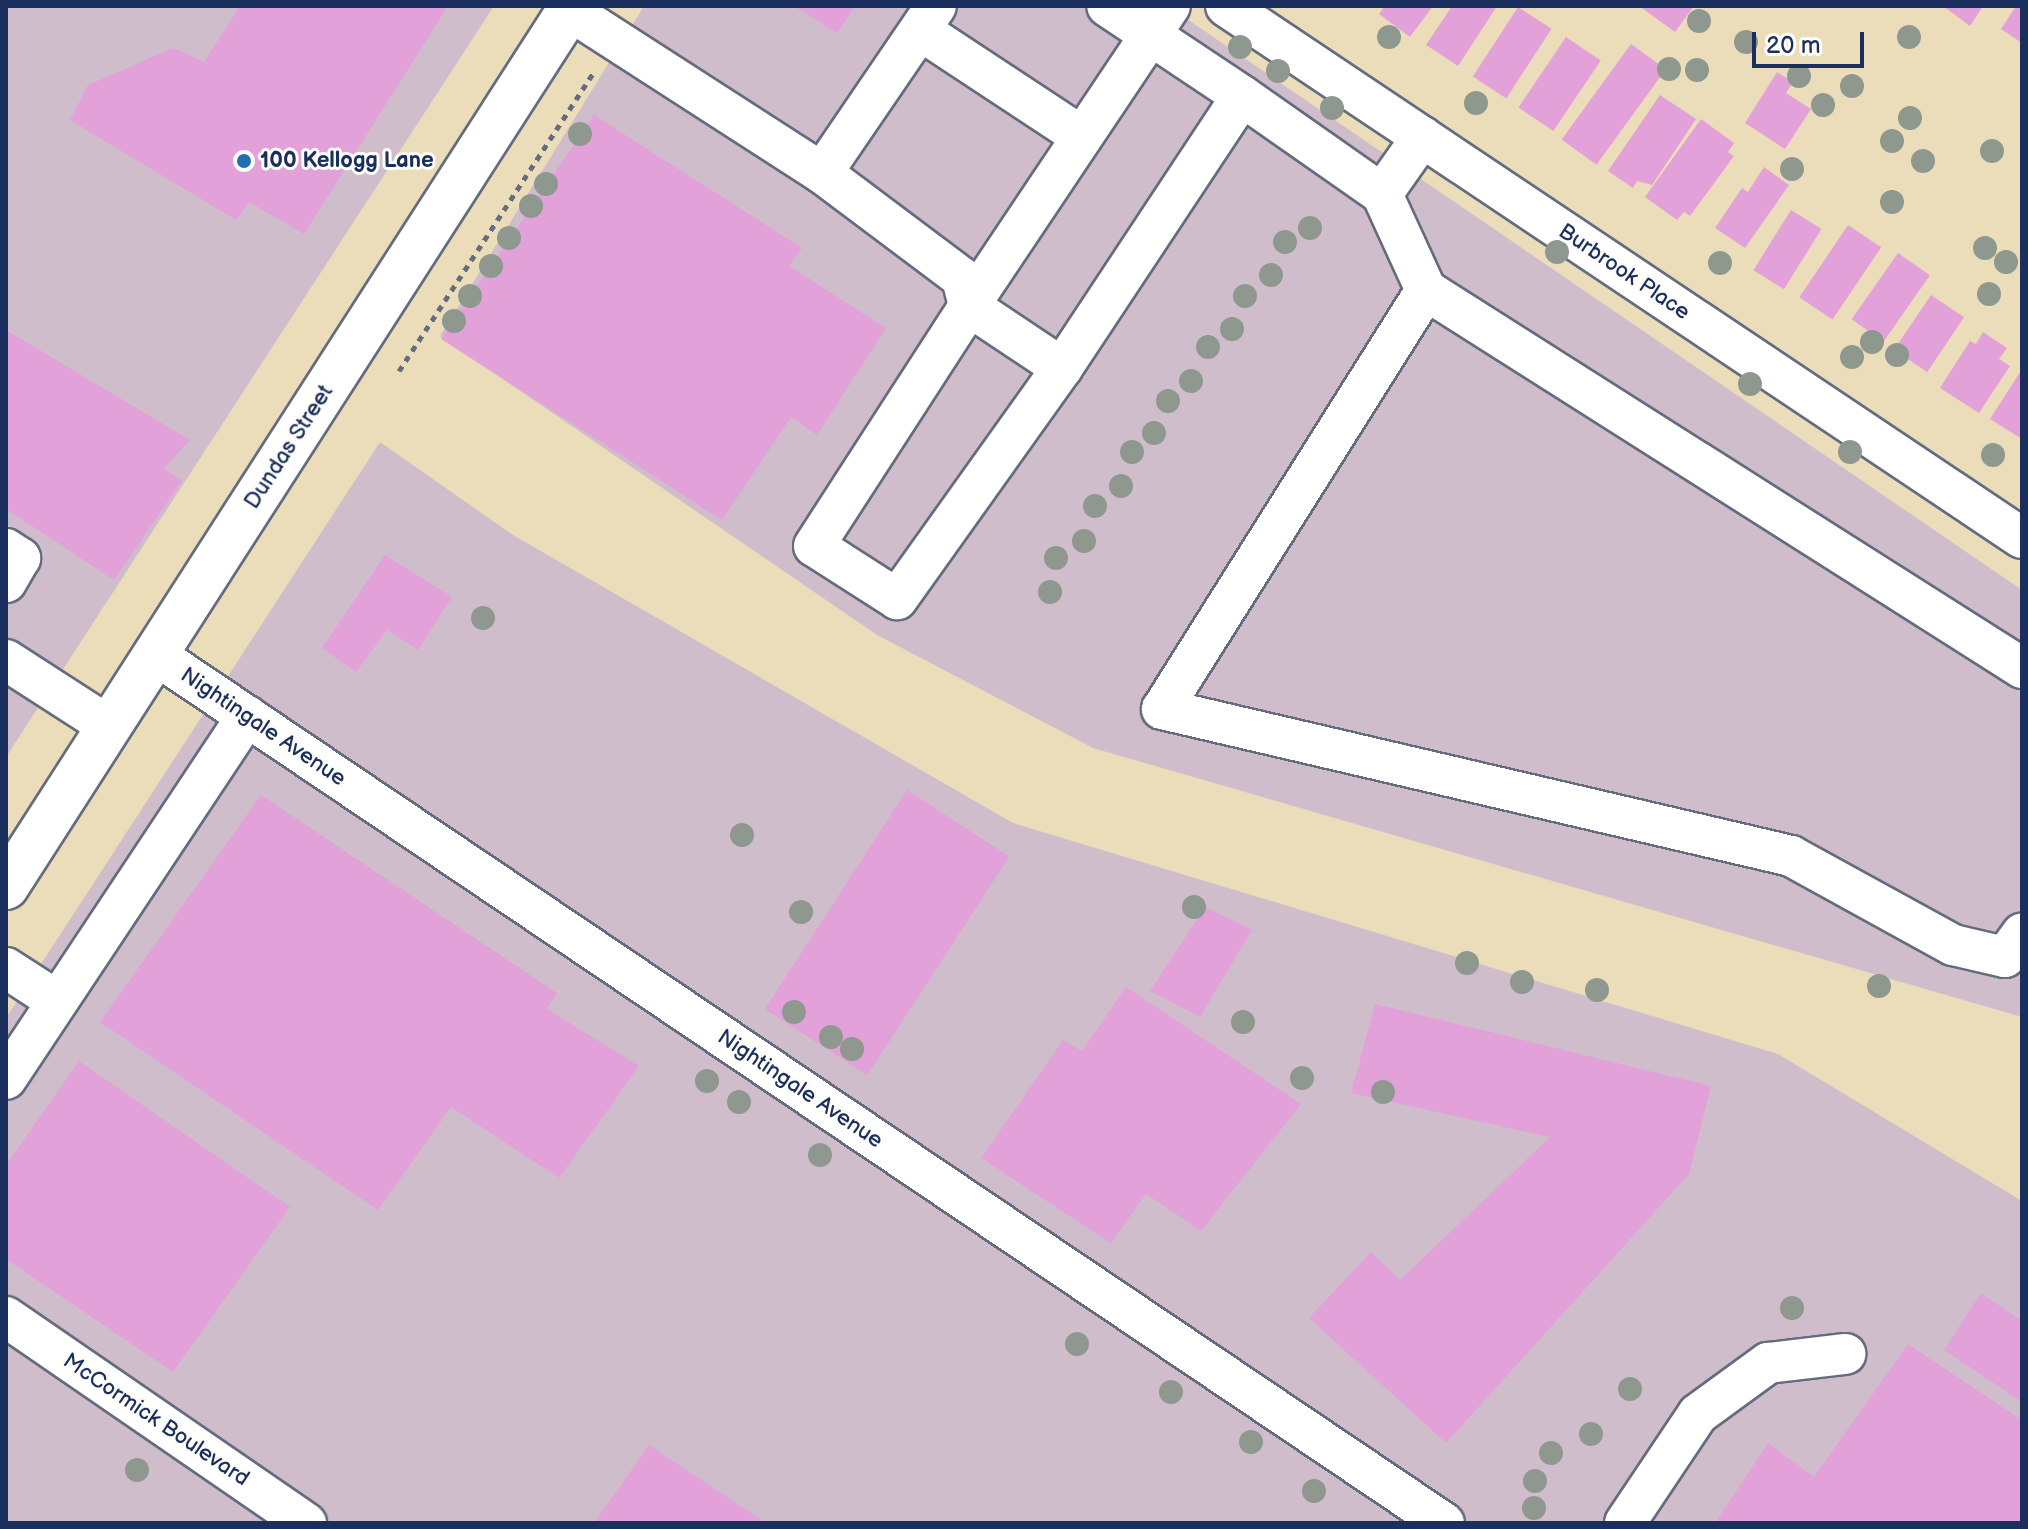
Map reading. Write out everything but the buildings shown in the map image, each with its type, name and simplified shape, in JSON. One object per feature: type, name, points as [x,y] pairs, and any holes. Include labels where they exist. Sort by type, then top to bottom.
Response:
[{"type":"main road","name":"Dundas Street","points":[[6,887],[570,8]]},
{"type":"street","points":[[1107,6],[1160,20],[1242,96],[1382,194],[1426,290],[2022,668]]},
{"type":"street","name":"Burbrook Place","points":[[1226,6],[2022,538]]},
{"type":"street","points":[[570,8],[822,173],[962,278],[969,306],[1062,368]]},
{"type":"street","points":[[822,173],[928,18],[1082,137]]},
{"type":"street","points":[[1160,20],[814,546],[897,599],[1062,368],[1242,96]]},
{"type":"street","points":[[1382,194],[1422,137]]},
{"type":"street","points":[[1426,290],[1162,709],[1791,856],[1953,945],[2005,957],[2022,934]]},
{"type":"street","points":[[6,549],[20,558],[6,582]]},
{"type":"street","name":"Nightingale Avenue","points":[[156,655],[1444,1523]]},
{"type":"street","points":[[11,675],[110,727]]},
{"type":"street","points":[[6,1079],[247,716]]},
{"type":"street","points":[[6,968],[57,1001]]},
{"type":"street","name":"McCormick Boulevard","points":[[6,1317],[306,1523]]},
{"type":"street","points":[[1625,1523],[1698,1414],[1768,1363],[1845,1354]]},
{"type":"path","points":[[399,371],[596,68]]},
{"type":"shaded area","points":[[6,6],[494,6],[6,757]]},
{"type":"shaded area","points":[[644,6],[1168,6],[2022,590],[2022,1017],[1093,748],[877,635],[440,336]]},
{"type":"shaded area","points":[[380,442],[513,535],[1013,823],[1778,1054],[2022,1201],[2022,1523],[6,1523],[6,1018]]},
{"type":"place","name":"100 Kellogg Lane","points":[[244,161]]}]
